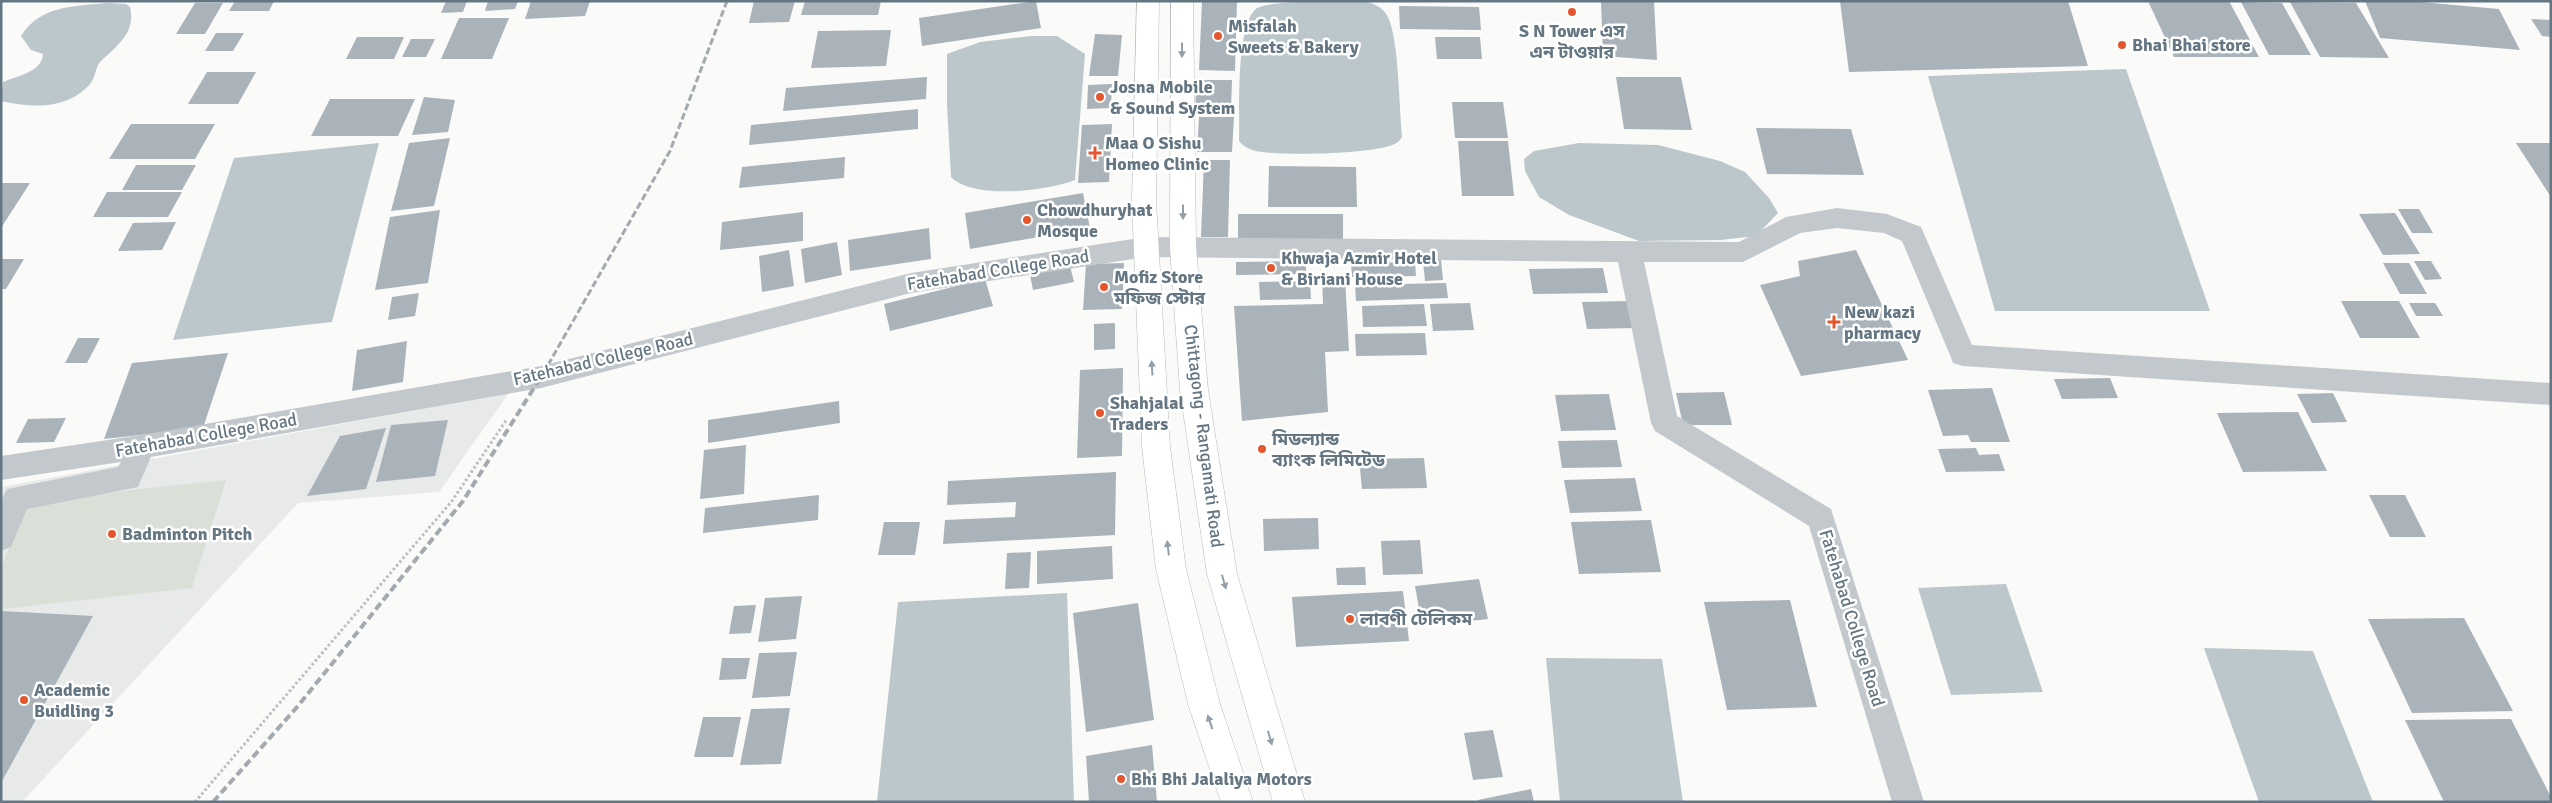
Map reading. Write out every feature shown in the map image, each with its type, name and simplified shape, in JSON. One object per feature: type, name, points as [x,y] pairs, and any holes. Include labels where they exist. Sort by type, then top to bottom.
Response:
[{"type":"highway","points":[[1148,1],[1144,201],[1156,447],[1171,569],[1204,704],[1237,802]]},
{"type":"highway","name":"Chittagong - Rangamati Road","points":[[1182,1],[1183,247],[1194,390],[1222,574],[1288,802]]},
{"type":"street","points":[[1629,252],[1743,252],[1795,224],[1837,218],[1886,224],[1912,234],[1963,355],[2551,394]]},
{"type":"street","name":"Fatehabad College Road","points":[[1,468],[141,447],[541,377],[911,283],[1146,248],[1629,252],[1665,423],[1821,518],[1908,802]]},
{"type":"street","points":[[1,538],[18,498],[128,478],[141,447]]},
{"type":"path","points":[[194,802],[452,501],[510,414],[528,378]]},
{"type":"shaded area","points":[[1363,1],[1381,8],[1388,17],[1392,28],[1402,136],[1399,141],[1372,150],[1305,154],[1267,153],[1255,151],[1242,144],[1239,141],[1239,91],[1242,50],[1245,31],[1250,17],[1257,8],[1265,5],[1292,2]]},
{"type":"shaded area","points":[[106,3],[126,4],[130,7],[130,24],[124,37],[100,62],[90,84],[71,99],[60,103],[37,106],[1,101],[3,82],[34,69],[42,60],[43,54],[31,50],[21,36],[29,26],[38,18],[58,9]]},
{"type":"shaded area","points":[[1031,36],[1057,36],[1085,54],[1075,180],[1030,190],[1011,191],[976,189],[962,184],[951,177],[947,105],[947,54],[980,42]]},
{"type":"shaded area","points":[[2126,69],[2210,311],[1995,311],[1928,76]]},
{"type":"shaded area","points":[[379,143],[332,322],[173,340],[234,158]]},
{"type":"shaded area","points":[[1579,143],[1658,145],[1720,161],[1745,172],[1769,198],[1778,213],[1756,236],[1721,240],[1639,241],[1569,215],[1539,197],[1525,171],[1524,159],[1534,151]]},
{"type":"shaded area","points":[[509,393],[439,492],[298,503],[22,802],[1,802],[1,487]]},
{"type":"shaded area","name":"Badminton Pitch","points":[[226,480],[192,588],[1,609],[1,568],[28,501]]},
{"type":"shaded area","points":[[2006,584],[2043,692],[1951,695],[1918,588]]},
{"type":"shaded area","points":[[1067,593],[1074,802],[877,802],[898,602]]},
{"type":"shaded area","points":[[2204,648],[2313,651],[2373,802],[2259,802]]},
{"type":"shaded area","points":[[1546,658],[1662,659],[1683,802],[1560,802]]},
{"type":"building","points":[[235,1],[274,1],[269,11],[229,11]]},
{"type":"building","points":[[446,1],[467,1],[463,12],[441,13]]},
{"type":"building","points":[[488,1],[518,1],[515,9],[485,11]]},
{"type":"building","points":[[531,1],[590,1],[585,16],[525,19]]},
{"type":"building","points":[[754,1],[795,1],[789,22],[749,23]]},
{"type":"building","points":[[805,1],[881,1],[878,15],[801,15]]},
{"type":"building","points":[[1036,1],[1041,28],[922,46],[919,18]]},
{"type":"building","name":"Misfalah Sweets & Bakery","points":[[1202,1],[1237,1],[1235,71],[1199,70]]},
{"type":"building","points":[[1601,1],[1654,1],[1657,60],[1603,56]]},
{"type":"building","points":[[1840,1],[2068,1],[2088,66],[1849,72]]},
{"type":"building","points":[[2148,1],[2229,1],[2259,57],[2174,57]]},
{"type":"building","points":[[2365,1],[2409,1],[2499,9],[2520,50],[2380,38]]},
{"type":"building","points":[[2241,2],[2282,3],[2311,55],[2269,55]]},
{"type":"building","points":[[2290,2],[2356,3],[2389,58],[2320,57]]},
{"type":"building","points":[[195,3],[223,3],[205,34],[176,34]]},
{"type":"building","points":[[1399,6],[1479,7],[1481,30],[1400,29]]},
{"type":"building","points":[[459,18],[509,18],[492,59],[441,59]]},
{"type":"building","points":[[2531,19],[2551,20],[2551,37],[2542,36]]},
{"type":"building","points":[[891,30],[886,66],[811,68],[818,31]]},
{"type":"building","points":[[216,33],[244,33],[233,51],[205,51]]},
{"type":"building","points":[[1095,34],[1122,35],[1118,76],[1089,76]]},
{"type":"building","points":[[357,37],[404,37],[394,59],[346,59]]},
{"type":"building","points":[[1435,37],[1480,37],[1482,59],[1437,59]]},
{"type":"building","points":[[411,39],[435,39],[426,57],[402,57]]},
{"type":"building","points":[[207,72],[256,72],[238,104],[188,104]]},
{"type":"building","points":[[927,77],[926,99],[783,111],[786,88]]},
{"type":"building","points":[[1616,77],[1681,77],[1692,130],[1624,129]]},
{"type":"building","points":[[1197,80],[1232,80],[1231,108],[1195,107]]},
{"type":"building","name":"Josna Mobile & Sound System","points":[[1112,84],[1111,108],[1087,109],[1088,85]]},
{"type":"building","points":[[424,97],[455,100],[448,132],[412,135]]},
{"type":"building","points":[[330,99],[415,99],[398,136],[311,136]]},
{"type":"building","points":[[1452,102],[1503,102],[1508,138],[1455,138]]},
{"type":"building","points":[[918,109],[918,129],[749,145],[751,125]]},
{"type":"building","points":[[1199,117],[1234,117],[1232,152],[1197,152]]},
{"type":"building","points":[[131,124],[215,124],[195,159],[109,159]]},
{"type":"building","name":"Maa O Sishu Homeo Clinic","points":[[1112,124],[1109,182],[1078,183],[1082,125]]},
{"type":"building","points":[[1756,128],[1851,129],[1864,175],[1767,174]]},
{"type":"building","points":[[450,138],[434,206],[391,211],[409,143]]},
{"type":"building","points":[[1458,141],[1508,141],[1514,196],[1462,196]]},
{"type":"building","points":[[2516,143],[2551,143],[2551,197]]},
{"type":"building","points":[[845,157],[844,178],[739,188],[742,167]]},
{"type":"building","points":[[1204,160],[1230,160],[1228,237],[1201,237]]},
{"type":"building","points":[[136,165],[196,165],[182,190],[122,190]]},
{"type":"building","points":[[1269,166],[1356,167],[1357,207],[1268,207]]},
{"type":"building","points":[[1,183],[30,183],[1,228]]},
{"type":"building","points":[[107,192],[182,192],[168,217],[93,217]]},
{"type":"building","name":"Chowdhuryhat Mosque","points":[[1083,193],[1090,228],[970,249],[965,213]]},
{"type":"building","points":[[2398,209],[2419,209],[2433,233],[2412,233]]},
{"type":"building","points":[[440,210],[428,283],[375,290],[390,217]]},
{"type":"building","points":[[803,212],[803,241],[720,250],[722,222]]},
{"type":"building","points":[[2395,213],[2420,254],[2383,255],[2359,214]]},
{"type":"building","points":[[1238,214],[1343,214],[1343,240],[1238,239]]},
{"type":"building","points":[[176,222],[162,250],[118,251],[133,223]]},
{"type":"building","points":[[929,228],[931,259],[850,271],[848,240]]},
{"type":"building","points":[[837,242],[842,275],[805,283],[801,249]]},
{"type":"building","points":[[789,250],[794,286],[762,292],[759,256]]},
{"type":"building","name":"New kazi pharmacy","points":[[1856,250],[1908,360],[1801,376],[1760,285],[1800,276],[1798,261]]},
{"type":"building","points":[[1,259],[24,259],[6,289],[1,289]]},
{"type":"building","points":[[1441,260],[1443,280],[1425,281],[1423,261]]},
{"type":"building","name":"Khwaja Azmir Hotel & Biriani House","points":[[1306,261],[1306,274],[1236,275],[1236,262]]},
{"type":"building","points":[[2414,261],[2431,261],[2442,279],[2425,280]]},
{"type":"building","points":[[1069,262],[1074,282],[1033,290],[1029,270]]},
{"type":"building","points":[[1415,262],[1416,276],[1352,277],[1351,263]]},
{"type":"building","name":"Mofiz Store মফিজ স্টোর","points":[[1124,263],[1122,309],[1083,310],[1086,264]]},
{"type":"building","points":[[2383,263],[2409,263],[2427,294],[2400,294]]},
{"type":"building","points":[[1603,268],[1608,293],[1533,294],[1529,269]]},
{"type":"building","points":[[1322,277],[1345,277],[1349,351],[1325,352],[1328,412],[1242,421],[1234,306],[1323,304]]},
{"type":"building","points":[[985,279],[993,306],[890,331],[884,304]]},
{"type":"building","points":[[1310,281],[1311,299],[1260,300],[1259,282]]},
{"type":"building","points":[[1446,283],[1448,298],[1356,301],[1355,285]]},
{"type":"building","points":[[419,293],[415,316],[388,320],[392,297]]},
{"type":"building","points":[[1629,301],[1635,328],[1587,329],[1582,302]]},
{"type":"building","points":[[2341,301],[2399,301],[2420,338],[2360,338]]},
{"type":"building","points":[[1470,303],[1474,330],[1433,331],[1430,304]]},
{"type":"building","points":[[2409,303],[2435,303],[2443,316],[2416,316]]},
{"type":"building","points":[[1424,304],[1427,326],[1363,327],[1362,306]]},
{"type":"building","points":[[1115,323],[1115,349],[1094,350],[1094,324]]},
{"type":"building","points":[[1425,333],[1427,355],[1356,356],[1355,334]]},
{"type":"building","points":[[78,338],[100,338],[87,363],[65,363]]},
{"type":"building","points":[[407,341],[403,382],[352,391],[357,350]]},
{"type":"building","points":[[228,353],[203,428],[104,439],[132,363]]},
{"type":"building","name":"Shahjalal Traders","points":[[1123,368],[1122,456],[1077,458],[1080,370]]},
{"type":"building","points":[[2110,378],[2118,398],[2062,399],[2054,379]]},
{"type":"building","points":[[1992,388],[2010,442],[1971,442],[1968,435],[1943,436],[1928,390]]},
{"type":"building","points":[[1724,392],[1732,425],[1683,425],[1676,393]]},
{"type":"building","points":[[2333,393],[2347,422],[2312,423],[2297,394]]},
{"type":"building","points":[[1609,394],[1616,430],[1561,431],[1555,395]]},
{"type":"building","points":[[839,401],[840,423],[708,443],[708,420]]},
{"type":"building","points":[[2298,412],[2327,471],[2243,472],[2217,413]]},
{"type":"building","points":[[66,418],[54,442],[16,443],[28,419]]},
{"type":"building","points":[[448,420],[435,476],[376,482],[391,425]]},
{"type":"building","points":[[386,428],[366,489],[307,496],[340,436]]},
{"type":"building","points":[[1617,440],[1622,467],[1562,468],[1558,441]]},
{"type":"building","points":[[746,445],[744,494],[700,499],[704,450]]},
{"type":"building","points":[[1976,448],[1979,455],[1999,454],[2005,471],[1946,472],[1938,449]]},
{"type":"building","points":[[1424,458],[1427,488],[1362,489],[1359,459]]},
{"type":"building","points":[[1116,472],[1115,535],[943,544],[945,520],[1015,517],[1016,502],[947,505],[948,481]]},
{"type":"building","points":[[1635,478],[1642,511],[1570,513],[1564,480]]},
{"type":"building","points":[[819,495],[818,520],[703,533],[705,508]]},
{"type":"building","points":[[2369,495],[2405,495],[2426,537],[2390,537]]},
{"type":"building","points":[[1318,518],[1319,549],[1264,551],[1263,519]]},
{"type":"building","points":[[1651,520],[1661,572],[1579,574],[1571,522]]},
{"type":"building","points":[[884,522],[920,522],[915,555],[878,555]]},
{"type":"building","points":[[1420,540],[1423,574],[1383,575],[1381,541]]},
{"type":"building","points":[[1112,546],[1113,579],[1037,584],[1037,551]]},
{"type":"building","points":[[1031,552],[1029,588],[1005,589],[1007,553]]},
{"type":"building","points":[[1365,567],[1366,585],[1337,585],[1336,568]]},
{"type":"building","points":[[1479,579],[1488,619],[1422,626],[1415,586]]},
{"type":"building","name":"লাবণী টেলিকম","points":[[1403,591],[1409,641],[1296,647],[1292,597]]},
{"type":"building","points":[[802,596],[796,639],[758,642],[765,598]]},
{"type":"building","points":[[1790,600],[1817,707],[1727,710],[1704,602]]},
{"type":"building","points":[[1138,603],[1154,720],[1086,732],[1073,613]]},
{"type":"building","points":[[756,605],[751,633],[729,634],[734,606]]},
{"type":"building","name":"Academic Buidling 3","points":[[1,611],[93,616],[1,783]]},
{"type":"building","points":[[2464,618],[2513,711],[2412,713],[2368,619]]},
{"type":"building","points":[[797,652],[790,696],[752,698],[759,653]]},
{"type":"building","points":[[722,658],[750,658],[746,679],[719,680]]},
{"type":"building","points":[[790,708],[781,764],[740,765],[751,709]]},
{"type":"building","points":[[703,717],[741,717],[733,757],[694,757]]},
{"type":"building","points":[[2511,719],[2551,797],[2551,802],[2444,802],[2405,720]]},
{"type":"building","points":[[1493,730],[1503,777],[1473,780],[1464,733]]},
{"type":"building","name":"Bhi Bhi Jalaliya Motors","points":[[1152,745],[1157,802],[1089,802],[1086,756]]},
{"type":"building","points":[[1531,789],[1534,802],[1478,802],[1478,800]]},
{"type":"railway","points":[[548,365],[670,151],[727,1]]},
{"type":"railway","points":[[213,802],[298,706],[463,501],[549,364]]},
{"type":"place","name":"S N Tower এস এন টাওয়ার","points":[[1572,12]]},
{"type":"place","name":"Misfalah Sweets & Bakery","points":[[1218,36]]},
{"type":"place","name":"Bhai Bhai store","points":[[2122,45]]},
{"type":"place","name":"Josna Mobile & Sound System","points":[[1100,97]]},
{"type":"place","name":"Maa O Sishu Homeo Clinic","points":[[1095,153]]},
{"type":"place","name":"Chowdhuryhat Mosque","points":[[1027,220]]},
{"type":"place","name":"Khwaja Azmir Hotel & Biriani House","points":[[1271,268]]},
{"type":"place","name":"Mofiz Store মফিজ স্টোর","points":[[1104,287]]},
{"type":"place","name":"New kazi pharmacy","points":[[1834,322]]},
{"type":"place","name":"Shahjalal Traders","points":[[1100,413]]},
{"type":"place","name":"মিডল্যান্ড ব্যাংক লিমিটেড","points":[[1262,449]]},
{"type":"place","name":"Badminton Pitch","points":[[112,534]]},
{"type":"place","name":"লাবণী টেলিকম","points":[[1350,619]]},
{"type":"place","name":"Academic Buidling 3","points":[[24,700]]},
{"type":"place","name":"Bhi Bhi Jalaliya Motors","points":[[1121,779]]}]
